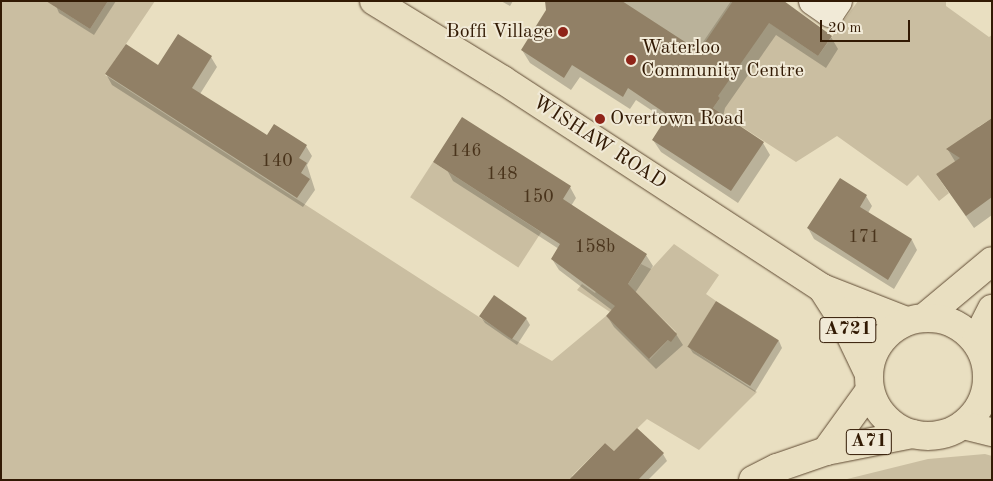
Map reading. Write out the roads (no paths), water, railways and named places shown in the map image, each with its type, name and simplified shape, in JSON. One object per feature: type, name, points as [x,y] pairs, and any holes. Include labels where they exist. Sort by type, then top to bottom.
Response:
[{"type":"main road","name":"WISHAW ROAD","points":[[374,1],[503,80],[822,288],[916,319]]},
{"type":"main road","points":[[992,261],[916,319],[890,331],[877,345],[869,382],[885,418],[912,434],[930,436],[964,425],[992,432]]},
{"type":"main road","name":"WISHAW ROAD","points":[[822,288],[845,324],[869,382]]},
{"type":"main road","points":[[976,340],[992,309]]},
{"type":"main road","points":[[916,319],[944,319],[962,327],[976,340],[986,358],[990,379],[985,397],[964,425]]},
{"type":"main road","name":"A71","points":[[826,451],[869,382]]},
{"type":"main road","name":"A71","points":[[753,480],[777,468],[826,451],[912,434]]},
{"type":"street","points":[[813,1],[830,13],[838,1]]},
{"type":"place","name":"Boffi Village","points":[[563,32]]},
{"type":"place","name":"Waterloo Community Centre","points":[[631,60]]},
{"type":"place","name":"Overtown Road","points":[[600,119]]}]
